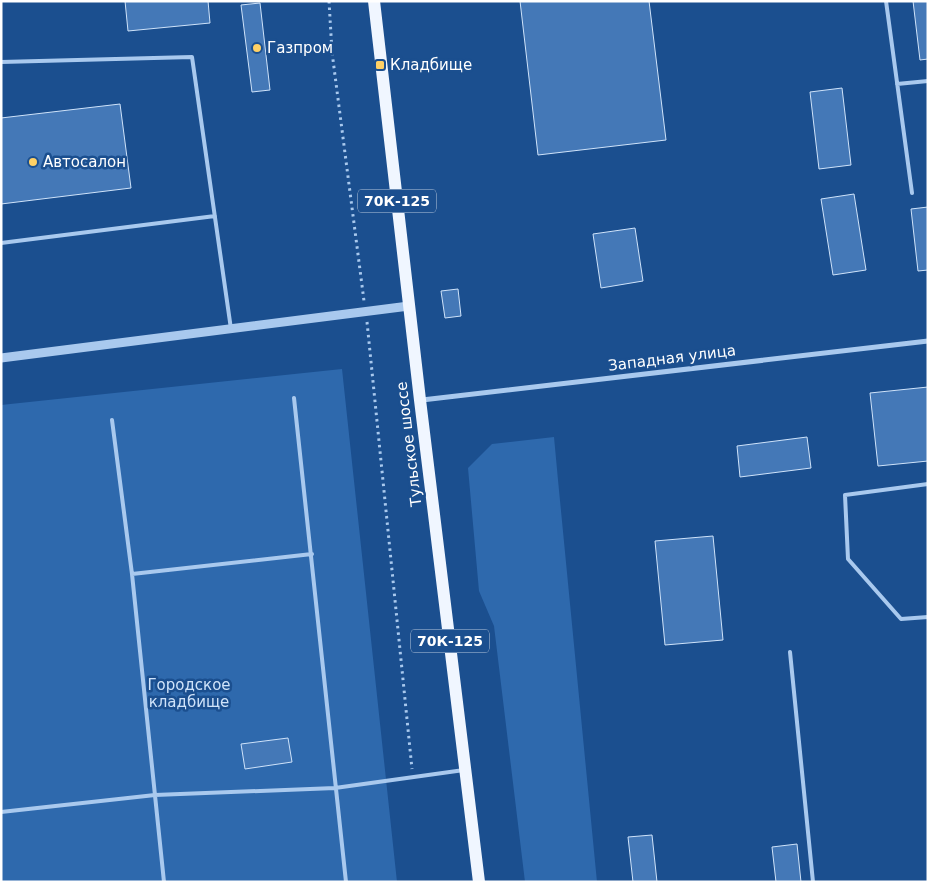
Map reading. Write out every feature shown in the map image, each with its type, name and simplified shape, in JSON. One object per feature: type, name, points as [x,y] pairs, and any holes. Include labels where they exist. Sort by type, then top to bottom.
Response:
[{"type":"main road","name":"Тульское шоссе","points":[[374,1],[420,400],[479,882]]},
{"type":"street","points":[[1,358],[409,306]]},
{"type":"street","name":"Западная улица","points":[[420,400],[928,341]]},
{"type":"lane","points":[[886,1],[912,193]]},
{"type":"lane","points":[[1,62],[10,60],[192,57],[231,329]]},
{"type":"lane","points":[[897,84],[928,81]]},
{"type":"lane","points":[[1,243],[215,216]]},
{"type":"lane","points":[[294,398],[346,882]]},
{"type":"lane","points":[[112,420],[132,574],[164,882]]},
{"type":"lane","points":[[928,484],[845,495],[848,558],[901,619],[928,617]]},
{"type":"lane","points":[[132,574],[312,554]]},
{"type":"lane","points":[[790,652],[813,882]]},
{"type":"lane","points":[[1,812],[155,795],[335,788],[466,770]]},
{"type":"path","points":[[329,1],[332,52],[366,311],[412,777]]},
{"type":"green space","name":"Городское кладбище","points":[[342,369],[397,882],[1,882],[1,405]]},
{"type":"green space","points":[[554,437],[597,882],[525,882],[494,626],[479,591],[468,468],[492,444]]},
{"type":"building","points":[[125,1],[208,1],[210,23],[128,31]]},
{"type":"building","points":[[520,1],[649,1],[666,140],[538,155]]},
{"type":"building","points":[[913,1],[928,1],[928,59],[920,60]]},
{"type":"building","points":[[260,3],[270,90],[252,92],[241,5]]},
{"type":"building","points":[[842,88],[851,165],[819,169],[810,92]]},
{"type":"building","points":[[120,104],[131,188],[1,204],[1,118]]},
{"type":"building","points":[[854,194],[866,270],[833,275],[821,199]]},
{"type":"building","points":[[928,207],[928,270],[918,271],[911,209]]},
{"type":"building","points":[[635,228],[643,281],[601,288],[593,234]]},
{"type":"building","points":[[458,289],[461,316],[445,318],[441,291]]},
{"type":"building","points":[[928,387],[928,461],[878,466],[870,393]]},
{"type":"building","points":[[807,437],[811,468],[740,477],[737,446]]},
{"type":"building","points":[[713,536],[723,640],[665,645],[655,541]]},
{"type":"building","points":[[288,738],[292,762],[245,769],[241,744]]},
{"type":"building","points":[[652,835],[657,882],[633,882],[628,837]]},
{"type":"building","points":[[797,844],[801,882],[776,882],[772,847]]},
{"type":"place","name":"Газпром","points":[[257,48]]},
{"type":"place","name":"Кладбище","points":[[380,65]]},
{"type":"place","name":"Автосалон","points":[[33,162]]}]
